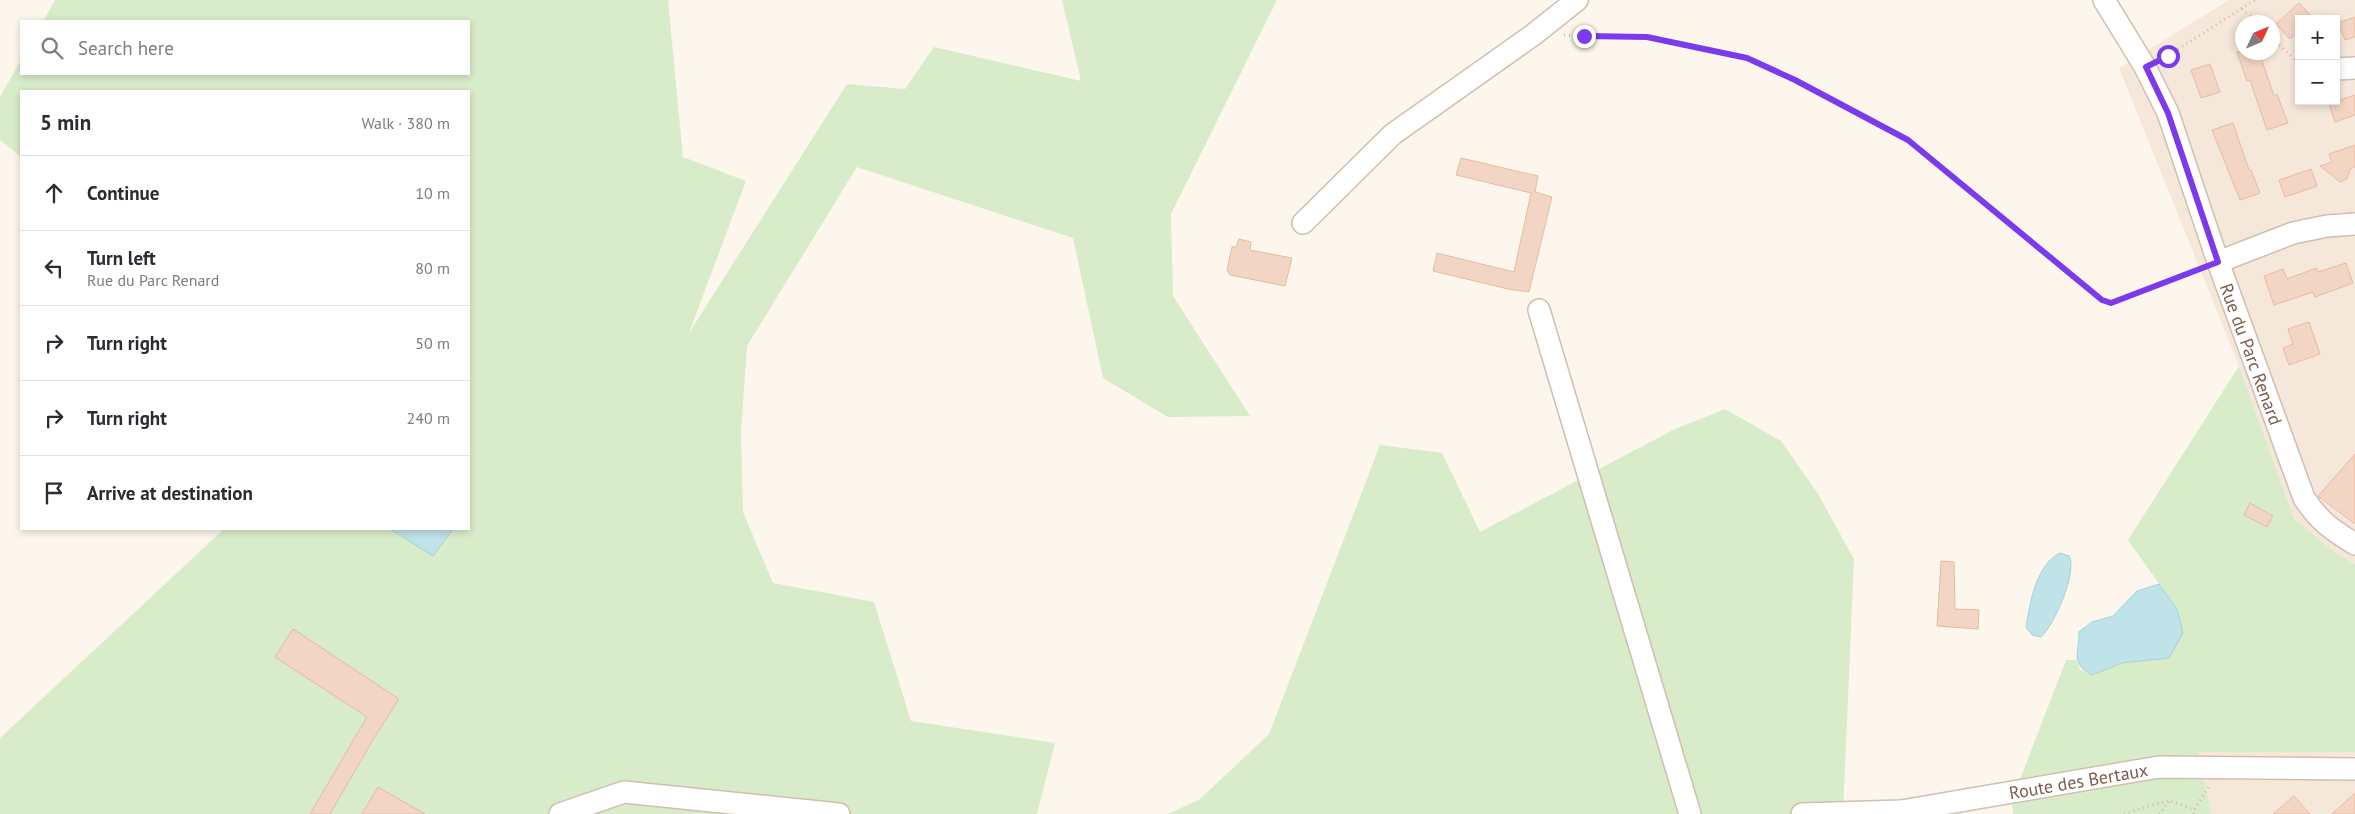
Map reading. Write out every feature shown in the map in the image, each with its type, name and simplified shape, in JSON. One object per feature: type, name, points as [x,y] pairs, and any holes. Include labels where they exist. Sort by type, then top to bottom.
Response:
[{"type":"street","points":[[1303,223],[1393,134],[1533,35],[1577,0]]},
{"type":"street","name":"Rue du Parc Renard","points":[[2104,0],[2146,67],[2168,113],[2218,262],[2304,498],[2316,516],[2330,529],[2355,544]]},
{"type":"street","points":[[2340,68],[2355,68]]},
{"type":"street","points":[[2218,262],[2293,233],[2326,226],[2355,224]]},
{"type":"street","points":[[1539,310],[1690,814]]},
{"type":"street","name":"Route des Bertaux","points":[[1802,814],[1901,811],[2159,767],[2355,769]]},
{"type":"street","points":[[560,814],[624,792],[839,814]]},
{"type":"path","points":[[2146,67],[2168,56],[2255,0]]},
{"type":"path","points":[[2242,8],[2249,15]]},
{"type":"path","points":[[1533,35],[1647,37],[1747,58],[1795,80],[1908,140],[2102,300],[2111,303],[2218,262]]},
{"type":"path","points":[[2280,46],[2295,60]]},
{"type":"path","points":[[2124,814],[2170,800],[2194,812],[2220,768]]},
{"type":"path","points":[[2159,814],[2170,800]]},
{"type":"shaded area","points":[[2229,0],[2355,0],[2355,564],[2336,553],[2294,519],[2239,366],[2119,68]]},
{"type":"shaded area","points":[[2199,752],[2355,752],[2355,814],[2211,814]]},
{"type":"green space","points":[[55,0],[668,0],[683,157],[746,181],[689,333],[847,84],[905,89],[934,47],[1081,81],[1062,0],[1277,0],[1171,214],[1173,296],[1250,416],[1168,417],[1103,378],[1073,238],[857,167],[747,346],[741,432],[743,512],[773,583],[874,602],[911,721],[1055,743],[1037,814],[0,814],[0,738],[223,530],[470,530],[470,90],[20,90],[20,156],[0,140],[0,97],[20,62],[20,75],[470,75],[470,20],[44,20]]},
{"type":"green space","points":[[2239,366],[2294,519],[2336,553],[2355,564],[2355,752],[2199,752],[2211,814],[2013,814],[2012,800],[2066,660],[2076,660],[2080,669],[2092,675],[2122,663],[2169,658],[2177,609],[2128,540]]},
{"type":"green space","points":[[1725,409],[1781,441],[1818,494],[1854,559],[1843,814],[1167,814],[1199,800],[1269,734],[1380,445],[1442,453],[1480,532],[1673,430]]},
{"type":"water","points":[[392,530],[452,530],[433,556]]},
{"type":"water","points":[[2060,553],[2069,556],[2071,563],[2068,585],[2058,610],[2046,631],[2041,637],[2032,635],[2026,627],[2032,596],[2045,566]]},
{"type":"water","points":[[2159,584],[2177,609],[2183,633],[2169,658],[2122,663],[2092,675],[2085,671],[2078,662],[2077,657],[2079,632],[2092,622],[2113,616],[2137,591]]},
{"type":"building","points":[[2299,3],[2310,15],[2295,15],[2295,34],[2290,39],[2280,28],[2280,20]]},
{"type":"building","points":[[2355,17],[2355,37],[2345,40],[2340,28],[2340,22]]},
{"type":"building","points":[[2240,60],[2262,60],[2274,96],[2277,94],[2288,123],[2267,130],[2250,80],[2247,81]]},
{"type":"building","points":[[2210,64],[2220,92],[2201,98],[2191,70]]},
{"type":"building","points":[[2355,95],[2355,115],[2335,122],[2329,105],[2340,105],[2340,100]]},
{"type":"building","points":[[2233,123],[2249,170],[2251,170],[2260,193],[2240,200],[2212,130]]},
{"type":"building","points":[[2355,145],[2355,167],[2350,169],[2347,179],[2340,182],[2320,166],[2332,162],[2329,154]]},
{"type":"building","points":[[1461,158],[1538,176],[1535,192],[1552,197],[1529,292],[1508,289],[1433,271],[1437,253],[1514,272],[1531,193],[1456,175]]},
{"type":"building","points":[[2311,169],[2317,186],[2285,197],[2279,180]]},
{"type":"building","points":[[1239,239],[1251,242],[1250,250],[1292,258],[1285,286],[1230,275],[1227,270],[1232,247],[1236,247]]},
{"type":"building","points":[[2346,263],[2353,283],[2315,297],[2313,292],[2274,305],[2264,276],[2283,269],[2287,279],[2316,268],[2318,272]]},
{"type":"building","points":[[2309,322],[2320,354],[2289,365],[2283,348],[2293,344],[2288,329]]},
{"type":"building","points":[[2355,454],[2355,524],[2318,496]]},
{"type":"building","points":[[2250,503],[2273,516],[2267,527],[2244,515]]},
{"type":"building","points":[[1941,561],[1954,562],[1955,609],[1979,610],[1978,629],[1937,626]]},
{"type":"building","points":[[293,629],[399,699],[330,814],[310,814],[367,717],[275,657]]},
{"type":"building","points":[[378,787],[425,814],[362,814]]},
{"type":"building","points":[[2355,793],[2355,814],[2332,814]]},
{"type":"building","points":[[2294,796],[2310,814],[2273,814]]},
{"type":"route","points":[[1584,36],[1647,37],[1747,58],[1795,80],[1908,140],[2102,300],[2111,303],[2218,262],[2168,113],[2146,67],[2168,56]]}]
